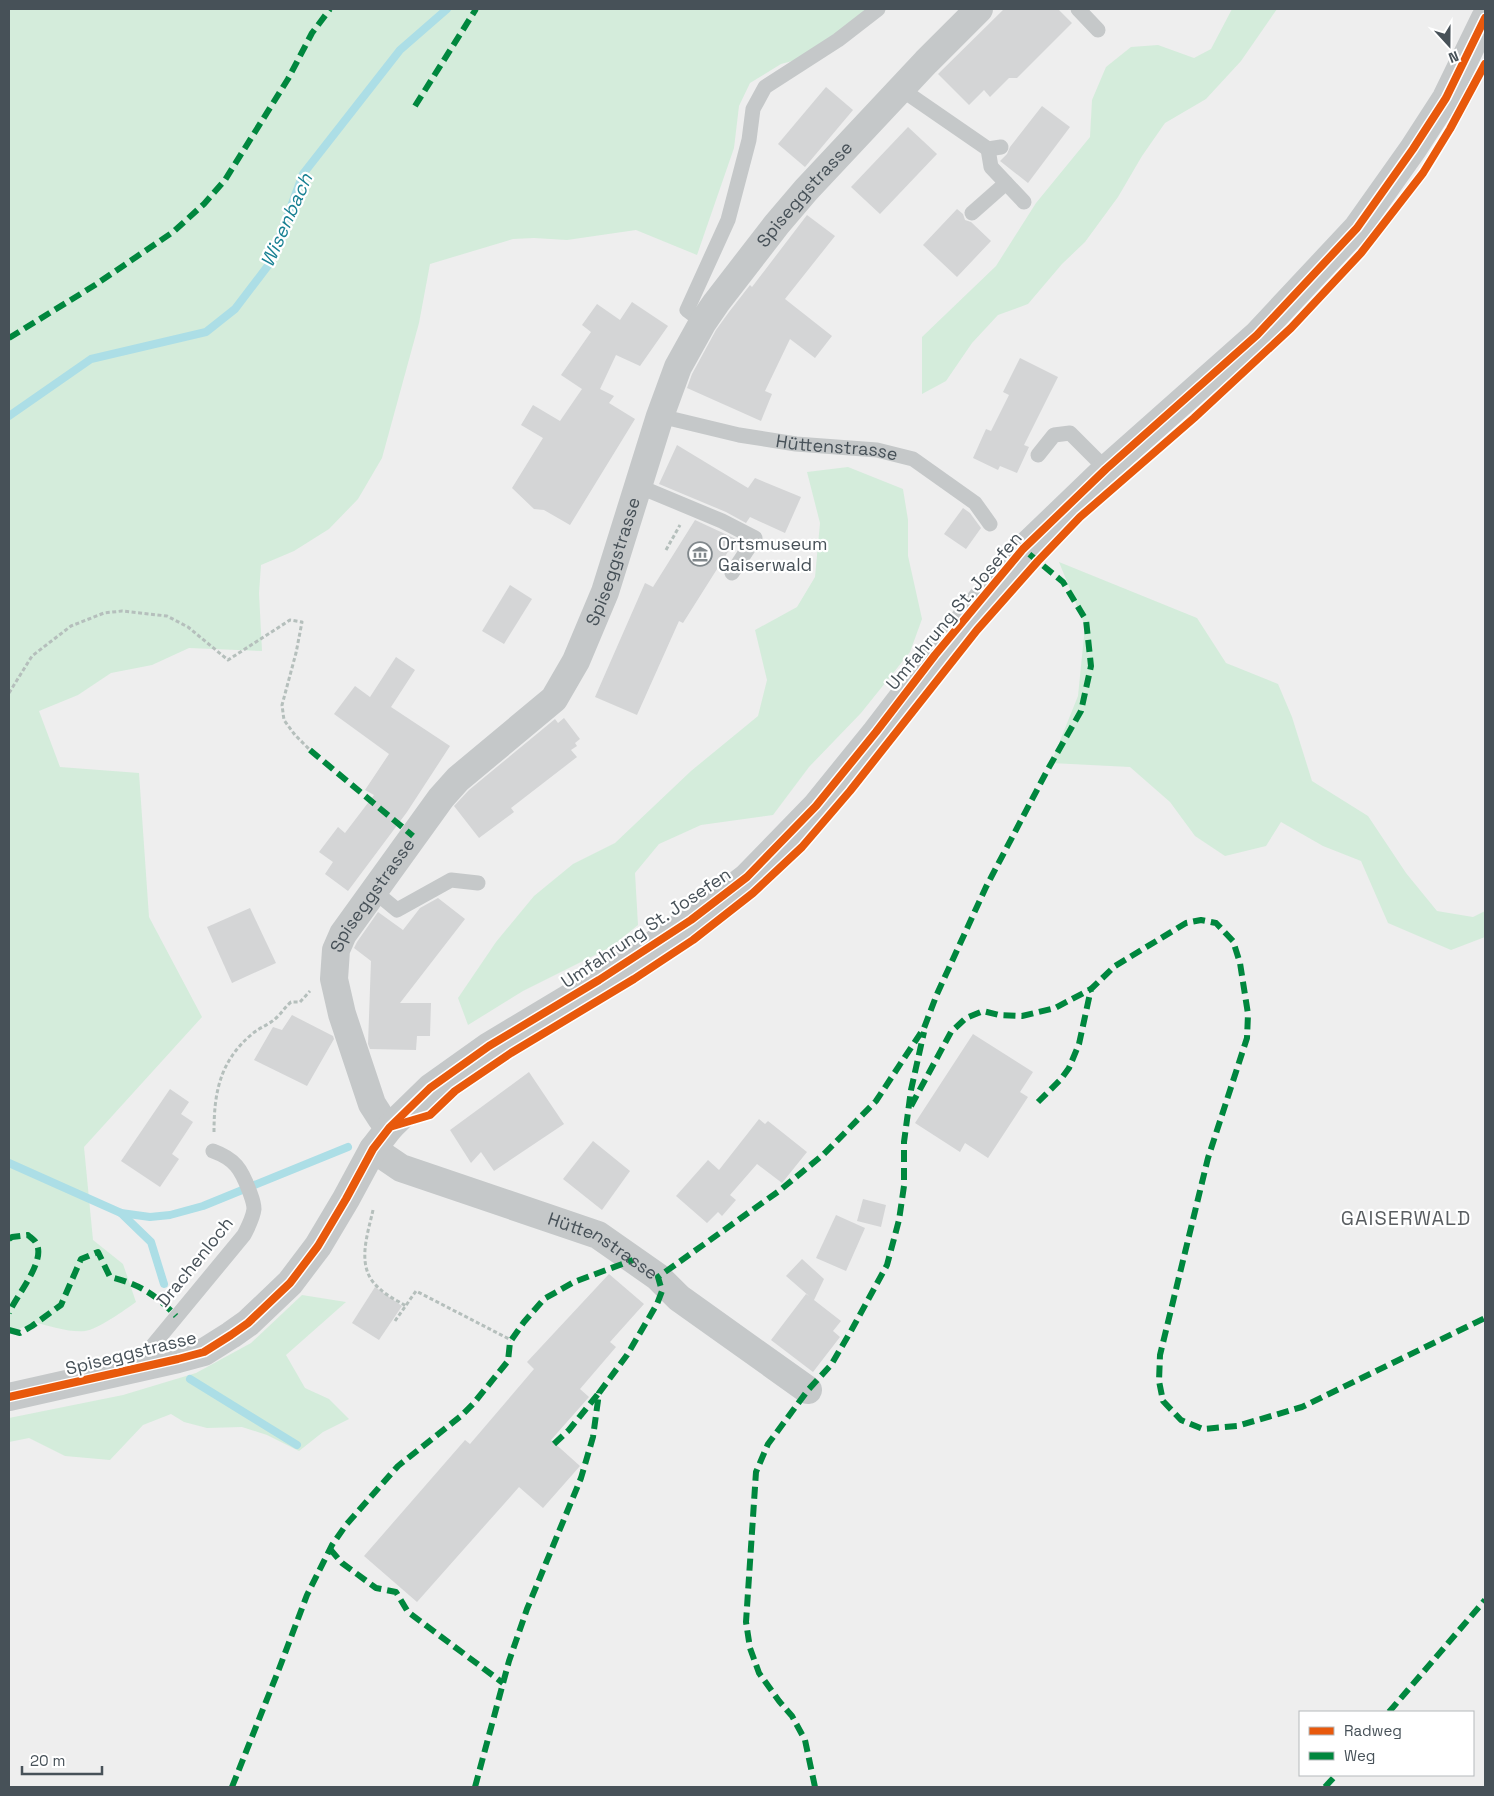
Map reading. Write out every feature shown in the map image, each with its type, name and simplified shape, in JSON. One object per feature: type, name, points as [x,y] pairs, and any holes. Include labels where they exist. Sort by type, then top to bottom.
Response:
[{"type":"street","name":"Spiseggstrasse","points":[[390,1127],[380,1118],[372,1104],[342,1014],[334,979],[336,950],[343,934],[430,813],[458,779],[554,699],[576,660],[605,592],[660,416],[678,368],[703,322],[777,224],[901,89],[979,9]]},
{"type":"street","name":"Umfahrung St. Josefen","points":[[373,1149],[390,1127],[430,1088],[489,1046],[599,980],[691,920],[747,877],[816,806],[935,655],[1023,549],[1106,469],[1257,336],[1357,228],[1413,149],[1446,98],[1485,18]]},
{"type":"street","name":"Spiseggstrasse","points":[[9,1396],[132,1370],[204,1352],[248,1323],[290,1283],[318,1246],[373,1149]]},
{"type":"street","name":"Hüttenstrasse","points":[[373,1149],[401,1168],[598,1235],[658,1277],[679,1298],[808,1390]]},
{"type":"lane","points":[[703,322],[687,310],[728,220],[749,140],[753,109],[765,88],[838,40],[878,9]]},
{"type":"lane","points":[[1078,9],[1098,30]]},
{"type":"lane","points":[[901,89],[994,148],[991,166],[1024,202]]},
{"type":"lane","points":[[972,213],[1006,183]]},
{"type":"lane","name":"Hüttenstrasse","points":[[660,416],[738,435],[796,444],[876,450],[912,459],[975,503],[990,524]]},
{"type":"lane","points":[[1038,455],[1054,435],[1070,433],[1106,469]]},
{"type":"lane","points":[[638,486],[722,520],[755,538],[732,573]]},
{"type":"lane","points":[[374,891],[397,910],[451,880],[478,884]]},
{"type":"lane","name":"Drachenloch","points":[[132,1370],[176,1316],[209,1280],[244,1235],[252,1217],[254,1209],[244,1177],[236,1164],[225,1155],[213,1151]]},
{"type":"path","points":[[9,692],[32,656],[71,626],[104,614],[122,611],[167,616],[188,627],[228,660],[290,620],[302,622],[282,705],[284,720],[295,736],[310,750]]},
{"type":"path","points":[[214,1133],[214,1105],[219,1081],[231,1057],[252,1034],[274,1019],[291,1002],[300,1002],[311,990]]},
{"type":"path","points":[[375,1201],[364,1249],[364,1266],[370,1278],[380,1289],[406,1306]]},
{"type":"path","points":[[395,1321],[416,1291],[511,1340]]},
{"type":"green space","points":[[9,9],[870,9],[830,51],[781,64],[750,83],[739,106],[734,148],[697,255],[636,230],[567,240],[513,239],[430,264],[419,323],[382,458],[358,499],[329,529],[294,551],[261,565],[259,593],[262,651],[189,648],[152,665],[111,673],[78,695],[39,711],[60,767],[139,773],[149,917],[202,1017],[84,1147],[93,1240],[123,1264],[136,1302],[97,1327],[85,1331],[60,1329],[35,1322],[9,1333]]},
{"type":"green space","points":[[1232,9],[1277,9],[1241,61],[1206,99],[1165,123],[1142,156],[1118,197],[1085,242],[1062,264],[1028,304],[998,315],[972,343],[946,381],[922,394],[922,337],[996,266],[1036,203],[1090,137],[1092,100],[1106,67],[1131,47],[1158,45],[1194,58],[1211,49]]},
{"type":"green space","points":[[848,467],[903,489],[908,520],[908,556],[922,619],[910,652],[861,713],[809,767],[773,815],[701,825],[659,844],[635,873],[638,925],[611,947],[523,991],[468,1025],[458,998],[496,942],[534,896],[573,864],[615,843],[691,771],[758,716],[767,680],[755,630],[797,607],[815,577],[820,523],[807,472]]},
{"type":"green space","points":[[1059,562],[1197,618],[1226,663],[1278,684],[1292,717],[1312,781],[1368,816],[1406,873],[1437,911],[1473,917],[1485,911],[1485,937],[1451,950],[1388,923],[1361,861],[1323,846],[1281,822],[1266,846],[1225,856],[1195,836],[1170,802],[1130,767],[1051,763],[1078,696],[1085,626]]},
{"type":"green space","points":[[302,1295],[346,1302],[286,1355],[305,1388],[329,1399],[349,1419],[323,1432],[299,1451],[267,1435],[242,1427],[207,1428],[184,1422],[171,1414],[143,1425],[110,1460],[65,1456],[29,1438],[9,1442],[9,1418],[123,1395],[196,1373],[251,1343]]},
{"type":"building","points":[[1004,9],[1058,9],[1072,23],[1017,78],[1009,78],[990,97],[984,90],[969,105],[938,74]]},
{"type":"building","points":[[826,87],[853,110],[805,167],[778,144]]},
{"type":"building","points":[[1042,106],[1070,127],[1028,183],[1000,161]]},
{"type":"building","points":[[908,127],[937,154],[880,214],[851,187]]},
{"type":"building","points":[[957,209],[963,214],[965,220],[971,222],[991,241],[957,277],[923,245]]},
{"type":"building","points":[[807,215],[835,236],[785,299],[832,336],[815,358],[790,339],[765,391],[772,394],[761,421],[687,388],[692,374],[716,330],[750,285],[752,287]]},
{"type":"building","points":[[632,302],[668,326],[640,366],[616,355],[600,389],[614,396],[609,403],[635,419],[570,525],[544,510],[534,509],[512,488],[543,438],[521,425],[533,405],[560,421],[582,389],[561,375],[591,332],[582,325],[597,304],[620,320]]},
{"type":"building","points":[[1020,358],[1058,377],[1024,445],[1029,447],[1017,473],[1000,466],[998,470],[973,458],[986,429],[991,431],[1009,395],[1003,392]]},
{"type":"building","points":[[677,445],[748,488],[755,478],[801,497],[785,533],[750,517],[746,523],[726,512],[659,484]]},
{"type":"building","points":[[963,508],[970,513],[981,528],[966,549],[944,534]]},
{"type":"building","points":[[695,520],[736,539],[683,623],[679,621],[637,715],[595,697],[645,583],[653,587]]},
{"type":"building","points":[[510,585],[532,599],[504,644],[482,631]]},
{"type":"building","points":[[396,657],[415,670],[391,707],[450,746],[407,812],[348,891],[325,874],[333,862],[319,852],[338,827],[345,833],[374,795],[365,790],[389,754],[334,714],[355,686],[370,697]]},
{"type":"building","points":[[564,718],[580,739],[575,743],[577,746],[571,750],[577,757],[511,808],[514,812],[479,838],[454,806],[469,790],[555,719],[558,723]]},
{"type":"building","points":[[438,898],[465,919],[400,1003],[431,1003],[430,1036],[417,1036],[416,1050],[370,1049],[368,1044],[371,961],[354,948],[378,912],[403,930],[420,908]]},
{"type":"building","points":[[250,908],[276,963],[232,983],[207,927]]},
{"type":"building","points":[[292,1015],[333,1036],[334,1039],[307,1086],[254,1060],[273,1027],[282,1030]]},
{"type":"building","points":[[973,1034],[1033,1072],[1020,1092],[1028,1097],[988,1158],[965,1143],[960,1152],[915,1123]]},
{"type":"building","points":[[529,1072],[564,1124],[494,1171],[481,1152],[471,1163],[450,1130]]},
{"type":"building","points":[[170,1089],[189,1102],[181,1114],[193,1122],[172,1154],[179,1159],[160,1187],[121,1161]]},
{"type":"building","points":[[759,1119],[765,1124],[768,1121],[807,1152],[782,1183],[757,1164],[730,1195],[736,1200],[722,1216],[718,1212],[707,1223],[676,1196],[708,1160],[719,1170]]},
{"type":"building","points":[[593,1141],[630,1171],[602,1210],[563,1179]]},
{"type":"building","points":[[863,1199],[886,1205],[881,1227],[857,1221]]},
{"type":"building","points":[[836,1215],[865,1228],[846,1271],[816,1258]]},
{"type":"building","points":[[802,1259],[824,1279],[814,1300],[841,1321],[833,1331],[840,1337],[813,1372],[771,1340],[806,1294],[809,1296],[786,1276]]},
{"type":"building","points":[[609,1274],[644,1304],[610,1342],[616,1347],[580,1389],[589,1397],[551,1440],[580,1466],[543,1508],[519,1487],[417,1602],[364,1556],[465,1440],[470,1444],[534,1369],[527,1362]]},
{"type":"building","points":[[375,1287],[402,1306],[379,1340],[352,1323]]},
{"type":"waterway","name":"Wisenbach","points":[[9,416],[91,359],[206,332],[235,309],[270,263],[303,174],[400,50],[447,9]]},
{"type":"waterway","points":[[9,1163],[121,1213],[150,1217],[170,1215],[203,1206],[348,1147]]},
{"type":"waterway","points":[[121,1213],[151,1242],[164,1284]]},
{"type":"waterway","points":[[190,1379],[297,1445]]},
{"type":"marked path","points":[[9,338],[95,285],[173,232],[204,204],[225,180],[288,79],[312,33],[330,9]]},
{"type":"marked path","points":[[415,106],[476,9]]},
{"type":"marked path","points":[[475,1787],[509,1661],[527,1609],[581,1478],[593,1437],[599,1393],[627,1355],[657,1304],[662,1291],[658,1277],[779,1191],[824,1154],[876,1101],[924,1028],[937,994],[986,887],[1081,711],[1091,666],[1086,620],[1063,582],[1023,549]]},
{"type":"marked path","points":[[310,750],[413,836]]},
{"type":"marked path","points":[[1038,1102],[1069,1068],[1079,1044],[1091,989],[1115,966],[1186,923],[1201,920],[1216,923],[1233,941],[1240,963],[1248,1014],[1247,1038],[1208,1158],[1160,1355],[1159,1381],[1163,1401],[1181,1420],[1203,1429],[1237,1426],[1302,1407],[1485,1318]]},
{"type":"marked path","points":[[911,1106],[951,1032],[966,1018],[983,1011],[999,1015],[1022,1016],[1055,1008],[1091,989]]},
{"type":"marked path","points":[[815,1787],[805,1740],[792,1716],[759,1673],[750,1648],[746,1622],[756,1472],[768,1444],[808,1390],[831,1365],[887,1265],[899,1220],[904,1186],[904,1142],[911,1090],[924,1032]]},
{"type":"marked path","points":[[9,1239],[28,1235],[35,1242],[38,1250],[34,1268],[9,1313]]},
{"type":"marked path","points":[[9,1330],[20,1333],[61,1305],[81,1259],[98,1252],[110,1277],[130,1283],[146,1291],[176,1316]]},
{"type":"marked path","points":[[232,1787],[307,1595],[332,1545],[346,1525],[398,1466],[461,1416],[473,1404],[508,1361],[510,1342],[544,1299],[574,1282],[633,1260]]},
{"type":"marked path","points":[[554,1444],[569,1430],[598,1394]]},
{"type":"marked path","points":[[330,1549],[342,1563],[376,1588],[396,1592],[408,1612],[503,1683]]},
{"type":"marked path","points":[[1390,1711],[1485,1600]]},
{"type":"marked path","points":[[1325,1787],[1335,1776]]},
{"type":"cycle path","points":[[9,1397],[204,1352],[231,1335],[248,1323],[290,1283],[318,1246],[373,1149],[390,1127],[430,1088],[489,1046],[599,980],[691,920],[747,877],[816,806],[935,655],[1023,549],[1106,469],[1257,335],[1357,228],[1413,149],[1446,98],[1485,18]]},
{"type":"cycle path","points":[[393,1126],[430,1115],[455,1091],[511,1053],[634,979],[693,940],[753,893],[802,847],[850,791],[977,630],[1038,561],[1080,517],[1194,418],[1291,328],[1361,253],[1423,173],[1450,129],[1485,64]]},
{"type":"place","name":"Ortsmuseum Gaiserwald","points":[[700,554]]},
{"type":"district","name":"GAISERWALD","points":[[1406,1218]]}]
